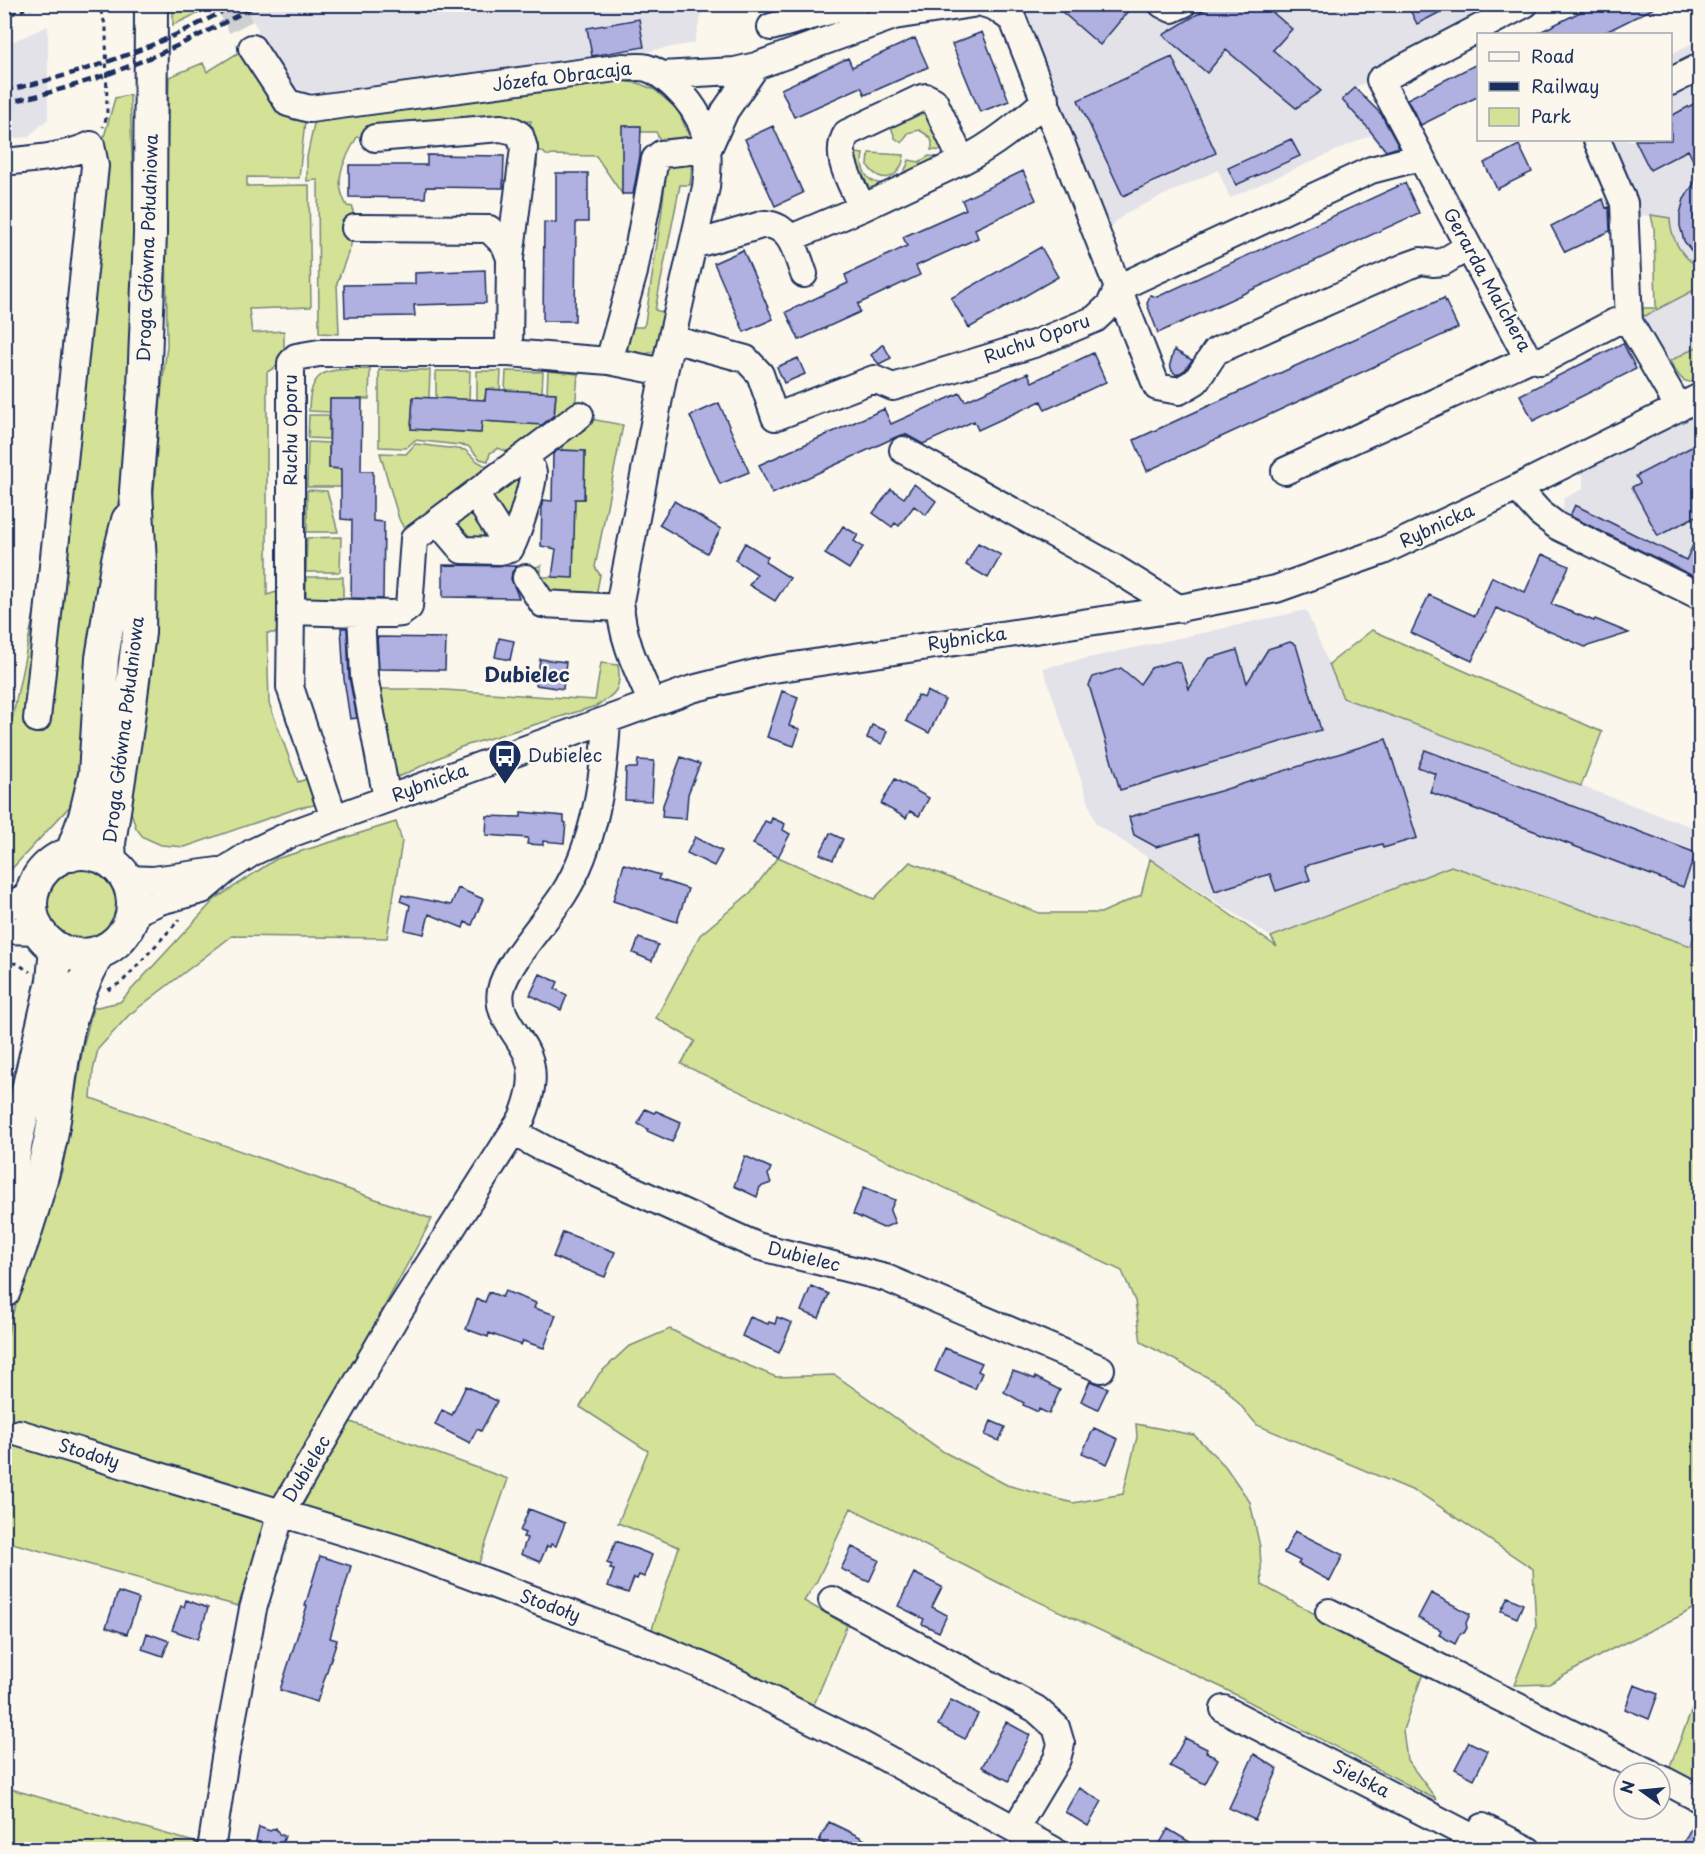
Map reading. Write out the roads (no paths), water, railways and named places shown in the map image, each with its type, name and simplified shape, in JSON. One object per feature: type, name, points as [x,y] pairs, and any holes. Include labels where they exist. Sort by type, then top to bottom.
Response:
[{"type":"main road","name":"Droga Główna Południowa","points":[[119,870],[109,843],[128,727],[139,633],[140,563],[136,491],[144,387],[150,234],[151,4]]},
{"type":"main road","name":"Droga Główna Południowa","points":[[71,855],[85,818],[95,775],[99,690],[105,639],[118,560],[136,491]]},
{"type":"main road","points":[[4,1209],[16,1142],[53,981],[47,940],[33,917],[32,894],[44,871],[59,859],[71,855],[94,854],[119,870],[133,899],[133,913],[121,938],[98,953],[76,955],[47,940]]},
{"type":"main road","points":[[4,1291],[19,1254],[50,1143],[69,1022],[81,987],[98,953]]},
{"type":"street","points":[[771,27],[855,4]]},
{"type":"street","points":[[661,75],[735,70],[756,66],[897,10],[972,4]]},
{"type":"street","points":[[985,4],[995,7],[1013,20],[1157,387],[1179,391],[1196,381],[1216,351],[1407,266],[1421,261],[1443,262],[1468,247]]},
{"type":"street","points":[[1162,4],[1172,9],[1183,4]]},
{"type":"street","name":"Gerarda Malchera","points":[[1525,4],[1380,80],[1527,357],[1541,362],[1615,322],[1629,322]]},
{"type":"street","name":"Józefa Obracaja","points":[[252,48],[288,103],[310,109],[624,68],[647,68],[661,75],[683,95],[703,123],[709,162],[706,187],[664,372]]},
{"type":"street","points":[[609,361],[634,272],[655,159],[661,154],[708,149],[725,111],[756,66]]},
{"type":"street","points":[[1672,82],[1701,67]]},
{"type":"street","points":[[862,208],[842,160],[842,141],[847,133],[912,102],[926,97],[934,101],[962,161]]},
{"type":"street","points":[[790,238],[862,208],[962,161],[997,141],[1046,100]]},
{"type":"street","points":[[375,138],[501,128],[520,135],[524,148],[510,258],[509,353]]},
{"type":"street","points":[[1597,141],[1624,203],[1629,322],[1690,402]]},
{"type":"street","points":[[16,161],[75,151],[91,145],[95,166],[38,719]]},
{"type":"street","points":[[1118,288],[1371,170],[1421,157]]},
{"type":"street","points":[[693,245],[765,224],[776,225],[790,238],[804,274]]},
{"type":"street","points":[[355,228],[489,229],[505,245],[510,258]]},
{"type":"street","name":"Ruchu Oporu","points":[[672,339],[746,359],[760,374],[775,417],[874,379],[892,387],[1037,342],[1095,319],[1110,305],[1118,288]]},
{"type":"street","name":"Ruchu Oporu","points":[[334,818],[290,687],[291,363],[296,357],[319,353],[509,353],[609,361],[664,372]]},
{"type":"street","points":[[1285,471],[1531,358]]},
{"type":"street","points":[[652,703],[628,644],[621,619],[621,608],[664,372]]},
{"type":"street","name":"Rybnicka","points":[[133,913],[160,901],[202,890],[227,869],[271,842],[692,689],[767,670],[1180,609],[1276,589],[1383,551],[1517,488],[1690,402]]},
{"type":"street","points":[[291,611],[401,613],[409,607],[414,539],[580,415]]},
{"type":"street","points":[[903,450],[1111,566],[1180,609]]},
{"type":"street","points":[[438,522],[462,550],[510,549],[515,540],[532,484],[533,472],[525,456]]},
{"type":"street","points":[[1517,488],[1540,513],[1557,526],[1701,596]]},
{"type":"street","points":[[475,494],[510,549]]},
{"type":"street","points":[[526,578],[543,604],[621,608]]},
{"type":"street","points":[[361,613],[364,676],[387,799]]},
{"type":"street","name":"Dubielec","points":[[211,1850],[225,1758],[253,1609],[281,1513],[396,1316],[522,1118],[531,1095],[532,1079],[528,1056],[499,1005],[501,988],[508,972],[564,895],[580,862],[594,819],[601,781],[607,720]]},
{"type":"street","name":"Rybnicka","points":[[119,870],[153,880],[227,869]]},
{"type":"street","points":[[4,908],[32,894]]},
{"type":"street","points":[[4,930],[47,940]]},
{"type":"street","name":"Dubielec","points":[[513,1132],[550,1152],[757,1245],[886,1278],[1101,1369]]},
{"type":"street","name":"Stodoły","points":[[19,1433],[399,1549],[661,1648],[712,1670],[862,1745],[1053,1850]]},
{"type":"street","points":[[832,1600],[1036,1709],[1056,1727],[1061,1744],[1057,1759],[1015,1829]]},
{"type":"street","points":[[1329,1612],[1626,1761]]},
{"type":"street","name":"Sielska","points":[[1224,1709],[1497,1850]]},
{"type":"street","points":[[1672,1784],[1701,1799]]},
{"type":"street","points":[[1471,1821],[1528,1850]]},
{"type":"tunnel","points":[[229,4],[252,48]]},
{"type":"railway","points":[[4,91],[64,76],[123,56],[181,32],[236,4]]},
{"type":"railway","points":[[4,103],[71,86],[136,64],[198,36],[258,4]]},
{"type":"place","name":"Dubielec","points":[[505,785]]},
{"type":"district","name":"Dubielec","points":[[527,675]]}]
